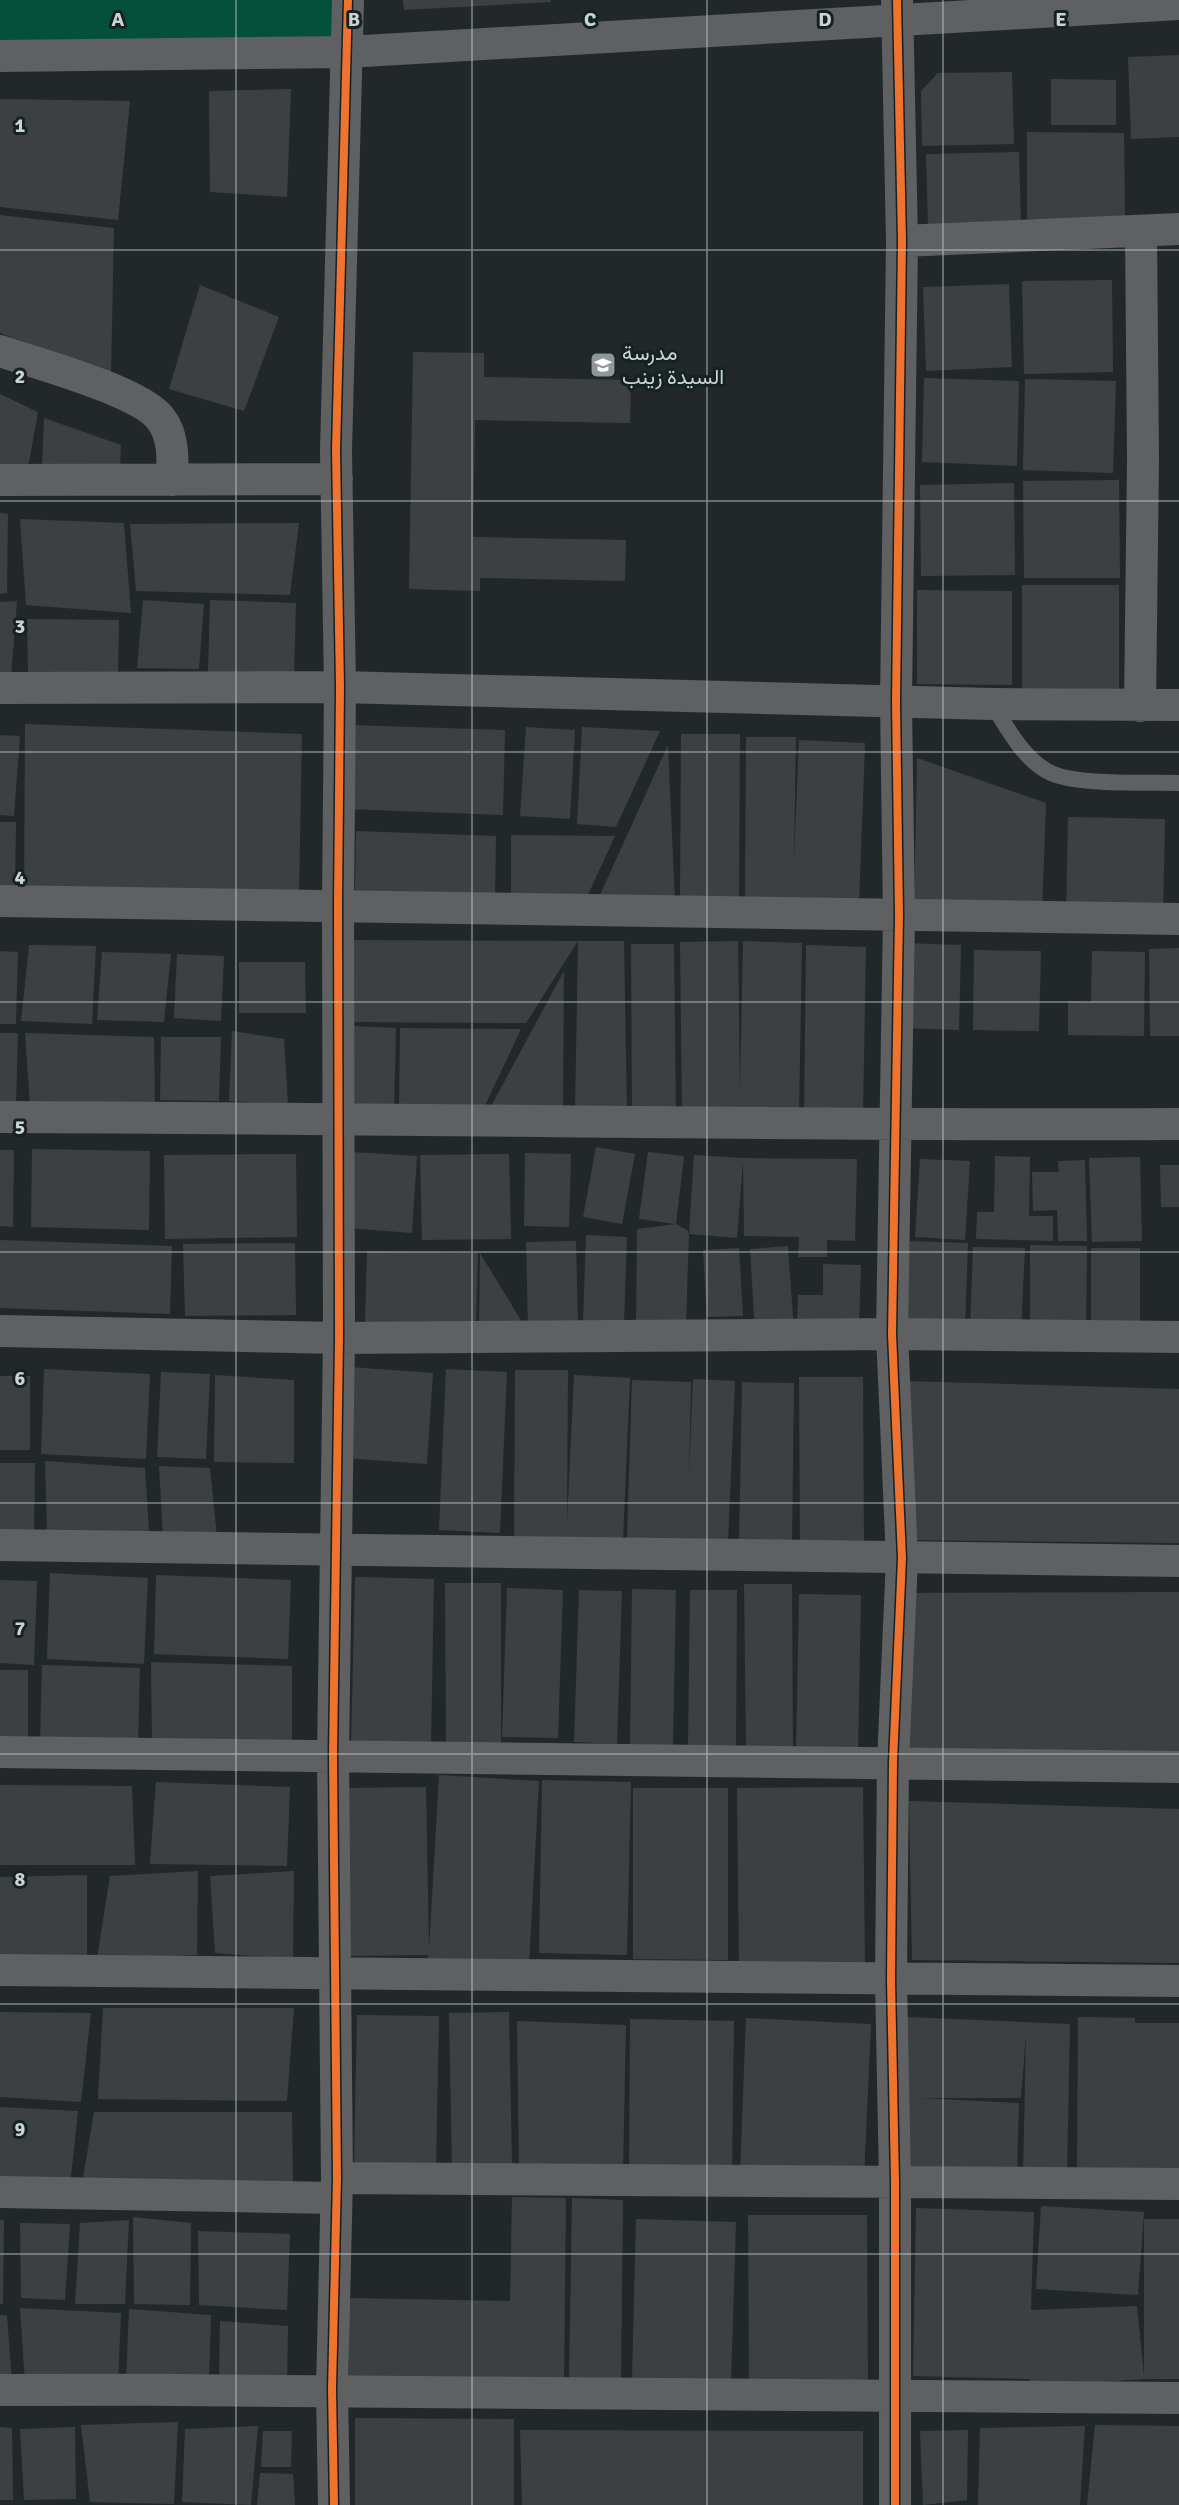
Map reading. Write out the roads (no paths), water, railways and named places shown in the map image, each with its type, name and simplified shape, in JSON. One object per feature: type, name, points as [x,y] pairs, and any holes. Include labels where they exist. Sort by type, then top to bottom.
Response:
[{"type":"street","points":[[334,2505],[332,2389],[337,2188],[333,1756],[339,1338],[340,687],[337,479],[348,0]]},
{"type":"street","points":[[0,56],[347,52],[897,10],[1179,4]]},
{"type":"street","points":[[895,2505],[895,2181],[891,1980],[893,1762],[902,1558],[892,1334],[899,916],[896,702],[902,242],[897,10]]},
{"type":"street","points":[[902,242],[1179,229]]},
{"type":"street","points":[[1140,706],[1143,459],[1142,231]]},
{"type":"street","points":[[0,351],[131,396],[160,417],[171,438],[172,480]]},
{"type":"street","points":[[0,480],[337,479]]},
{"type":"street","points":[[0,688],[340,687],[896,702],[1179,705]]},
{"type":"street","points":[[0,901],[338,904],[899,916],[1179,919]]},
{"type":"street","points":[[0,1117],[338,1118],[895,1125],[1179,1124]]},
{"type":"street","points":[[0,1331],[339,1338],[892,1334],[1179,1337]]},
{"type":"street","points":[[0,1545],[1179,1561]]},
{"type":"street","points":[[0,1752],[1179,1767]]},
{"type":"street","points":[[0,1970],[334,1971],[891,1980],[1179,1981]]},
{"type":"street","points":[[0,2192],[895,2181],[1179,2184]]},
{"type":"street","points":[[0,2390],[332,2389],[896,2393],[1179,2398]]},
{"type":"lane","points":[[992,704],[1015,740],[1046,771],[1066,779],[1179,783]]},
{"type":"place","name":"مدرسة السيدة زينب","points":[[603,365]]}]
